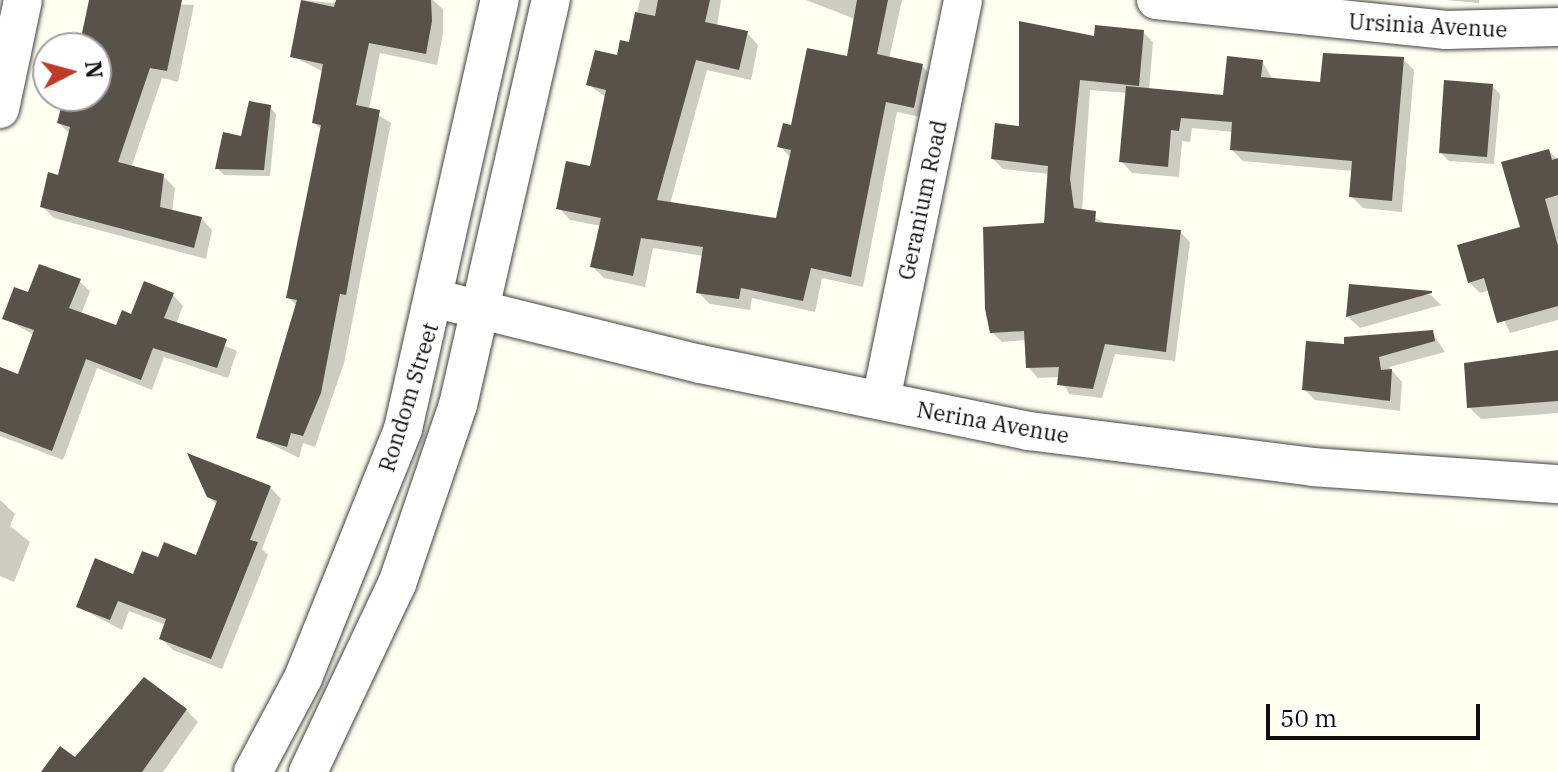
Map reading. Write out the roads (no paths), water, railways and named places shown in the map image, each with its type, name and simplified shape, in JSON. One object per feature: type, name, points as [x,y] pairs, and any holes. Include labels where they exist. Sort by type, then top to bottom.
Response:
[{"type":"street","points":[[0,109],[23,0]]},
{"type":"street","name":"Rondom Street","points":[[253,772],[352,565],[403,429],[437,299],[500,0]]},
{"type":"street","points":[[310,771],[397,584],[483,308],[551,0]]},
{"type":"street","name":"Geranium Road","points":[[881,400],[963,0]]},
{"type":"street","name":"Ursinia Avenue","points":[[1156,0],[1446,30],[1558,27]]},
{"type":"street","name":"Nerina Avenue","points":[[437,299],[483,308],[626,347],[881,400],[1163,450],[1558,484]]}]
